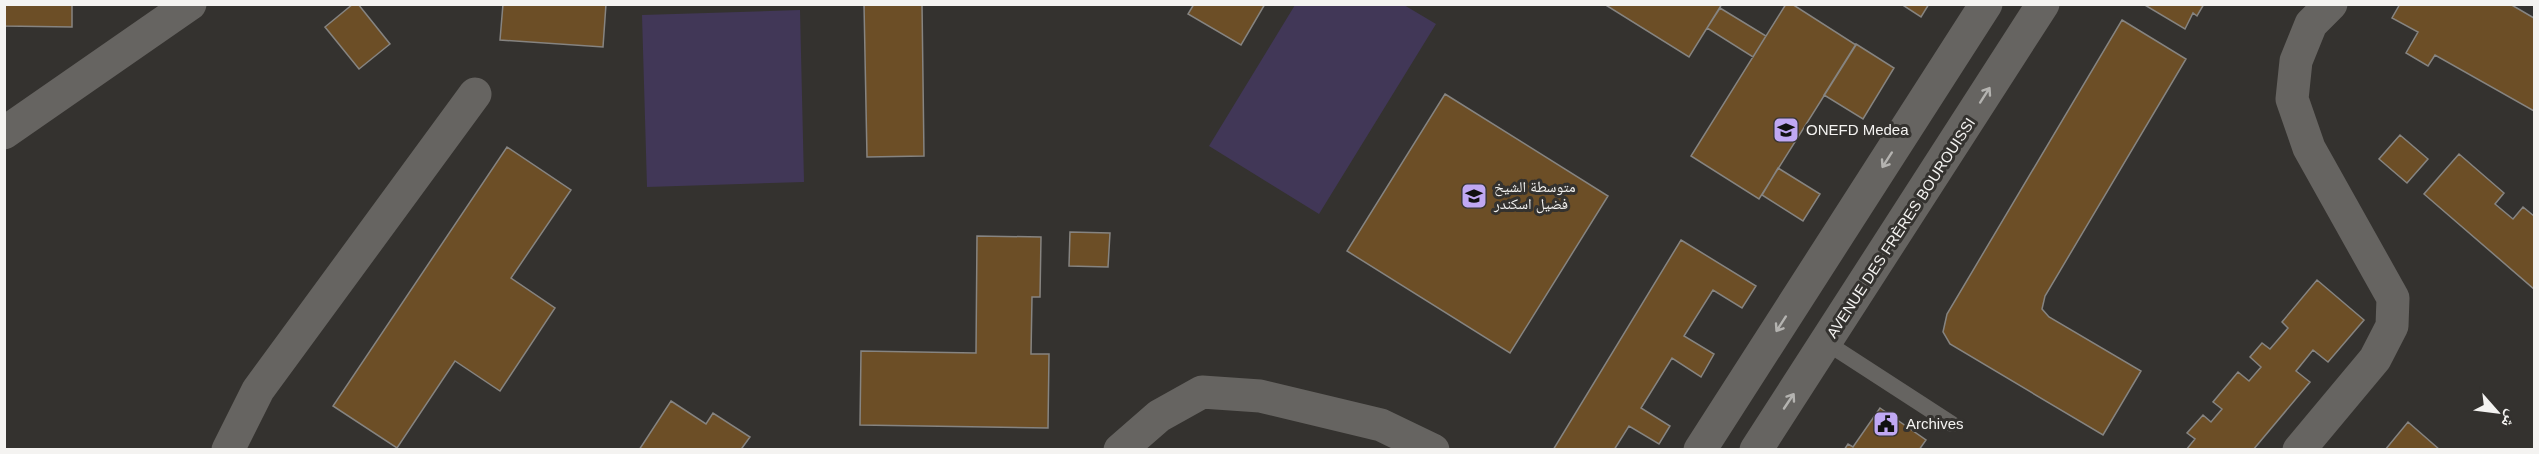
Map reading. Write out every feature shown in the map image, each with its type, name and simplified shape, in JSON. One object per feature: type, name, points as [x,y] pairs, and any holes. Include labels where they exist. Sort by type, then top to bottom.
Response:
[{"type":"street","points":[[4,133],[190,4]]},
{"type":"street","points":[[1700,450],[1986,4]]},
{"type":"street","name":"AVENUE DES FRÈRES BOUROUISSI","points":[[1756,450],[1827,343],[2043,4]]},
{"type":"street","points":[[2308,446],[2375,359],[2392,326],[2393,298],[2309,148],[2292,99],[2296,61],[2311,24],[2331,4]]},
{"type":"street","points":[[228,450],[258,390],[475,94]]},
{"type":"street","points":[[1120,450],[1159,416],[1202,392],[1260,396],[1381,425],[1433,450]]},
{"type":"lane","points":[[1827,343],[1952,424]]},
{"type":"shaded area","points":[[1295,5],[1404,5],[1436,24],[1319,214],[1209,146]]},
{"type":"shaded area","points":[[800,10],[804,182],[647,187],[642,15]]},
{"type":"building","points":[[4,4],[72,4],[72,27],[4,26]]},
{"type":"building","points":[[353,4],[358,4],[390,44],[359,69],[325,27]]},
{"type":"building","points":[[503,4],[606,4],[603,47],[500,40]]},
{"type":"building","points":[[864,4],[922,4],[924,156],[867,157]]},
{"type":"building","points":[[1194,4],[1265,4],[1241,45],[1188,14]]},
{"type":"building","points":[[1604,4],[1722,4],[1689,57]]},
{"type":"building","points":[[1786,4],[1792,4],[1856,45],[1759,199],[1691,156]]},
{"type":"building","points":[[1901,4],[1929,4],[1921,17]]},
{"type":"building","points":[[2143,4],[2204,4],[2197,16],[2193,13],[2185,29]]},
{"type":"building","points":[[2400,4],[2510,4],[2534,18],[2534,111],[2435,55],[2428,66],[2406,53],[2418,32],[2392,18]]},
{"type":"building","points":[[1720,8],[1766,36],[1753,57],[1707,28]]},
{"type":"building","points":[[2122,20],[2186,59],[2045,296],[2042,309],[2049,317],[2141,371],[2103,435],[1950,344],[1943,332],[1947,314]]},
{"type":"building","points":[[1856,44],[1894,68],[1863,119],[1824,95]]},
{"type":"building","points":[[1445,94],[1608,196],[1510,353],[1347,251]]},
{"type":"building","points":[[2400,135],[2428,159],[2407,183],[2379,159]]},
{"type":"building","points":[[507,147],[571,190],[511,278],[555,308],[500,391],[455,361],[397,448],[333,406]]},
{"type":"building","points":[[2459,154],[2504,193],[2495,204],[2513,219],[2523,207],[2534,216],[2534,289],[2424,194]]},
{"type":"building","points":[[1778,168],[1820,194],[1803,221],[1762,195]]},
{"type":"building","points":[[1070,232],[1110,233],[1108,267],[1069,266]]},
{"type":"building","points":[[977,236],[1041,237],[1040,297],[1032,297],[1031,354],[1049,354],[1048,428],[860,425],[861,351],[976,353]]},
{"type":"building","points":[[1681,240],[1756,286],[1742,308],[1713,290],[1684,336],[1714,354],[1701,377],[1672,358],[1641,408],[1670,426],[1659,444],[1629,426],[1614,450],[1553,450]]},
{"type":"building","points":[[2317,280],[2364,320],[2328,362],[2313,350],[2296,371],[2310,382],[2253,450],[2186,450],[2195,439],[2187,433],[2203,415],[2211,422],[2222,409],[2213,402],[2238,372],[2249,381],[2261,367],[2250,357],[2262,343],[2270,349],[2288,328],[2282,322]]},
{"type":"building","points":[[671,401],[706,424],[713,413],[750,437],[742,448],[744,450],[639,450]]},
{"type":"building","name":"Archives","points":[[1880,408],[1926,440],[1919,450],[1844,450],[1848,444],[1853,447]]},
{"type":"building","points":[[2408,422],[2440,450],[2385,450]]},
{"type":"place","name":"ONEFD Medea","points":[[1786,130]]},
{"type":"place","name":"متوسطة الشيخ فضيل اسكندر","points":[[1474,196]]},
{"type":"place","name":"Archives","points":[[1886,424]]}]
